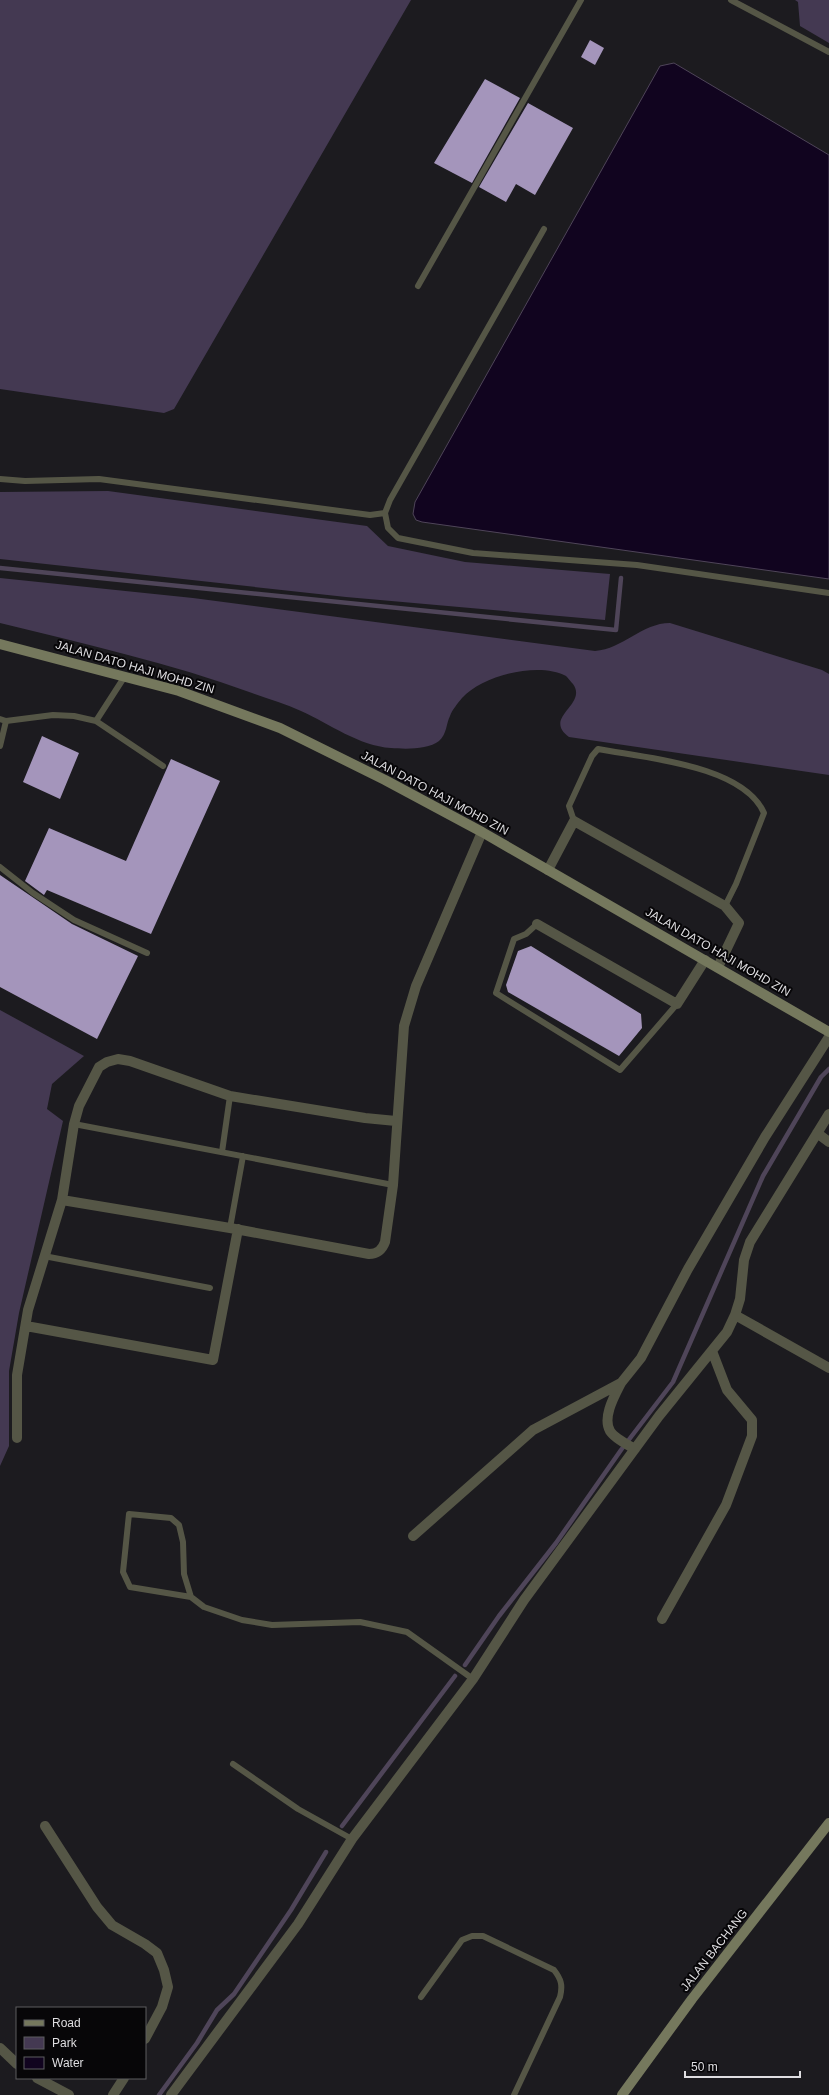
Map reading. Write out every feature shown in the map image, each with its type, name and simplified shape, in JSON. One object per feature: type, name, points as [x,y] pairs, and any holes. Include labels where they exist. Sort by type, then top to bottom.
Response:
[{"type":"main road","name":"JALAN DATO HAJI MOHD ZIN","points":[[0,644],[124,676],[208,701],[280,728],[385,780],[482,832],[829,1032]]},
{"type":"main road","name":"JALAN BACHANG","points":[[622,2095],[692,1999],[829,1823]]},
{"type":"street","points":[[548,870],[574,821],[725,906],[739,923],[718,967]]},
{"type":"street","points":[[62,1200],[234,1229],[369,1254],[376,1254],[382,1249],[385,1242],[393,1185],[396,1121],[404,1026],[416,986],[482,832]]},
{"type":"street","points":[[536,924],[677,1004],[705,960]]},
{"type":"street","points":[[633,1448],[610,1431],[609,1414],[615,1394],[621,1383],[641,1358],[688,1268],[765,1137],[829,1036]]},
{"type":"street","points":[[17,1438],[17,1375],[28,1310],[62,1200],[74,1124],[79,1106],[99,1068],[107,1062],[118,1059],[130,1061],[230,1096],[365,1118],[396,1121]]},
{"type":"street","points":[[171,2095],[298,1924],[352,1839],[473,1679],[524,1600],[633,1448],[727,1332],[736,1315],[740,1299],[744,1260],[750,1242],[782,1193],[829,1114]]},
{"type":"street","points":[[817,1132],[829,1142]]},
{"type":"street","points":[[26,1326],[213,1360],[234,1229]]},
{"type":"street","points":[[736,1315],[829,1368]]},
{"type":"street","points":[[662,1619],[726,1506],[752,1436],[752,1420],[727,1390],[712,1351]]},
{"type":"street","points":[[413,1536],[533,1430],[621,1383]]},
{"type":"street","points":[[45,1826],[97,1907],[112,1925],[145,1944],[156,1953],[159,1959],[164,1970],[168,1988],[162,2006],[146,2037]]},
{"type":"street","points":[[0,2048],[16,2063]]},
{"type":"street","points":[[39,2079],[69,2095]]},
{"type":"street","points":[[113,2095],[123,2079]]},
{"type":"lane","points":[[418,286],[581,0]]},
{"type":"lane","points":[[731,0],[829,52]]},
{"type":"lane","points":[[544,228],[390,500],[385,513],[388,528],[398,538],[473,553],[636,565],[829,593]]},
{"type":"lane","points":[[0,479],[25,481],[99,479],[370,515],[385,513]]},
{"type":"lane","points":[[96,722],[124,676]]},
{"type":"lane","points":[[0,746],[3,720],[53,715],[74,716],[96,722],[163,766]]},
{"type":"lane","points":[[574,821],[569,806],[592,756],[598,749],[703,768],[730,780],[760,802],[764,814],[736,884],[725,906]]},
{"type":"lane","points":[[0,867],[33,893],[74,920],[147,953]]},
{"type":"lane","points":[[536,924],[526,934],[514,939],[496,993],[620,1070],[677,1004]]},
{"type":"lane","points":[[222,1152],[230,1096]]},
{"type":"lane","points":[[74,1124],[393,1185]]},
{"type":"lane","points":[[234,1229],[244,1156]]},
{"type":"lane","points":[[44,1256],[210,1288]]},
{"type":"lane","points":[[191,1597],[184,1574],[183,1542],[179,1525],[171,1518],[129,1514],[122,1572],[130,1587],[191,1597],[204,1607],[242,1620],[272,1626],[360,1622],[407,1632],[473,1679]]},
{"type":"lane","points":[[233,1764],[298,1809],[352,1839]]},
{"type":"lane","points":[[422,1997],[462,1940],[472,1936],[483,1936],[554,1970],[560,1977],[563,1986],[560,1997],[514,2095]]},
{"type":"green space","points":[[0,0],[411,0],[174,409],[164,413],[0,389]]},
{"type":"green space","points":[[795,0],[829,0],[829,43],[800,26],[798,2]]},
{"type":"green space","points":[[108,491],[367,526],[388,546],[465,562],[610,574],[605,620],[346,597],[0,559],[0,492]]},
{"type":"green space","points":[[0,578],[193,598],[595,651],[615,646],[650,627],[670,623],[822,670],[829,674],[829,775],[569,737],[562,730],[560,723],[562,717],[575,698],[576,691],[573,684],[566,676],[541,670],[511,673],[496,677],[471,690],[462,698],[454,709],[444,735],[434,744],[409,749],[379,746],[356,739],[295,708],[221,682],[159,663],[0,623]]},
{"type":"green space","points":[[0,1010],[84,1056],[52,1084],[47,1109],[63,1121],[19,1313],[9,1371],[9,1446],[0,1466]]},
{"type":"water","points":[[674,63],[829,155],[829,579],[422,522],[416,520],[413,514],[415,502],[660,66]]},
{"type":"building","points":[[590,40],[604,48],[595,65],[581,57]]},
{"type":"building","points":[[485,79],[520,98],[472,183],[434,163]]},
{"type":"building","points":[[528,103],[573,128],[535,195],[516,184],[506,202],[479,187]]},
{"type":"building","points":[[42,736],[79,753],[60,799],[23,782]]},
{"type":"building","points":[[171,759],[220,781],[151,934],[47,890],[44,895],[25,881],[49,828],[126,861]]},
{"type":"building","points":[[0,875],[72,924],[138,956],[97,1039],[0,987]]},
{"type":"building","points":[[531,946],[641,1014],[642,1028],[619,1056],[508,992],[506,985],[518,951]]},
{"type":"waterway","points":[[0,568],[616,630],[621,578]]},
{"type":"waterway","points":[[465,1665],[499,1616],[556,1543],[621,1450],[673,1382],[763,1176],[821,1077],[829,1069]]},
{"type":"waterway","points":[[342,1826],[455,1676]]},
{"type":"waterway","points":[[159,2095],[197,2043],[217,2010],[234,1994],[291,1910],[326,1852]]}]
